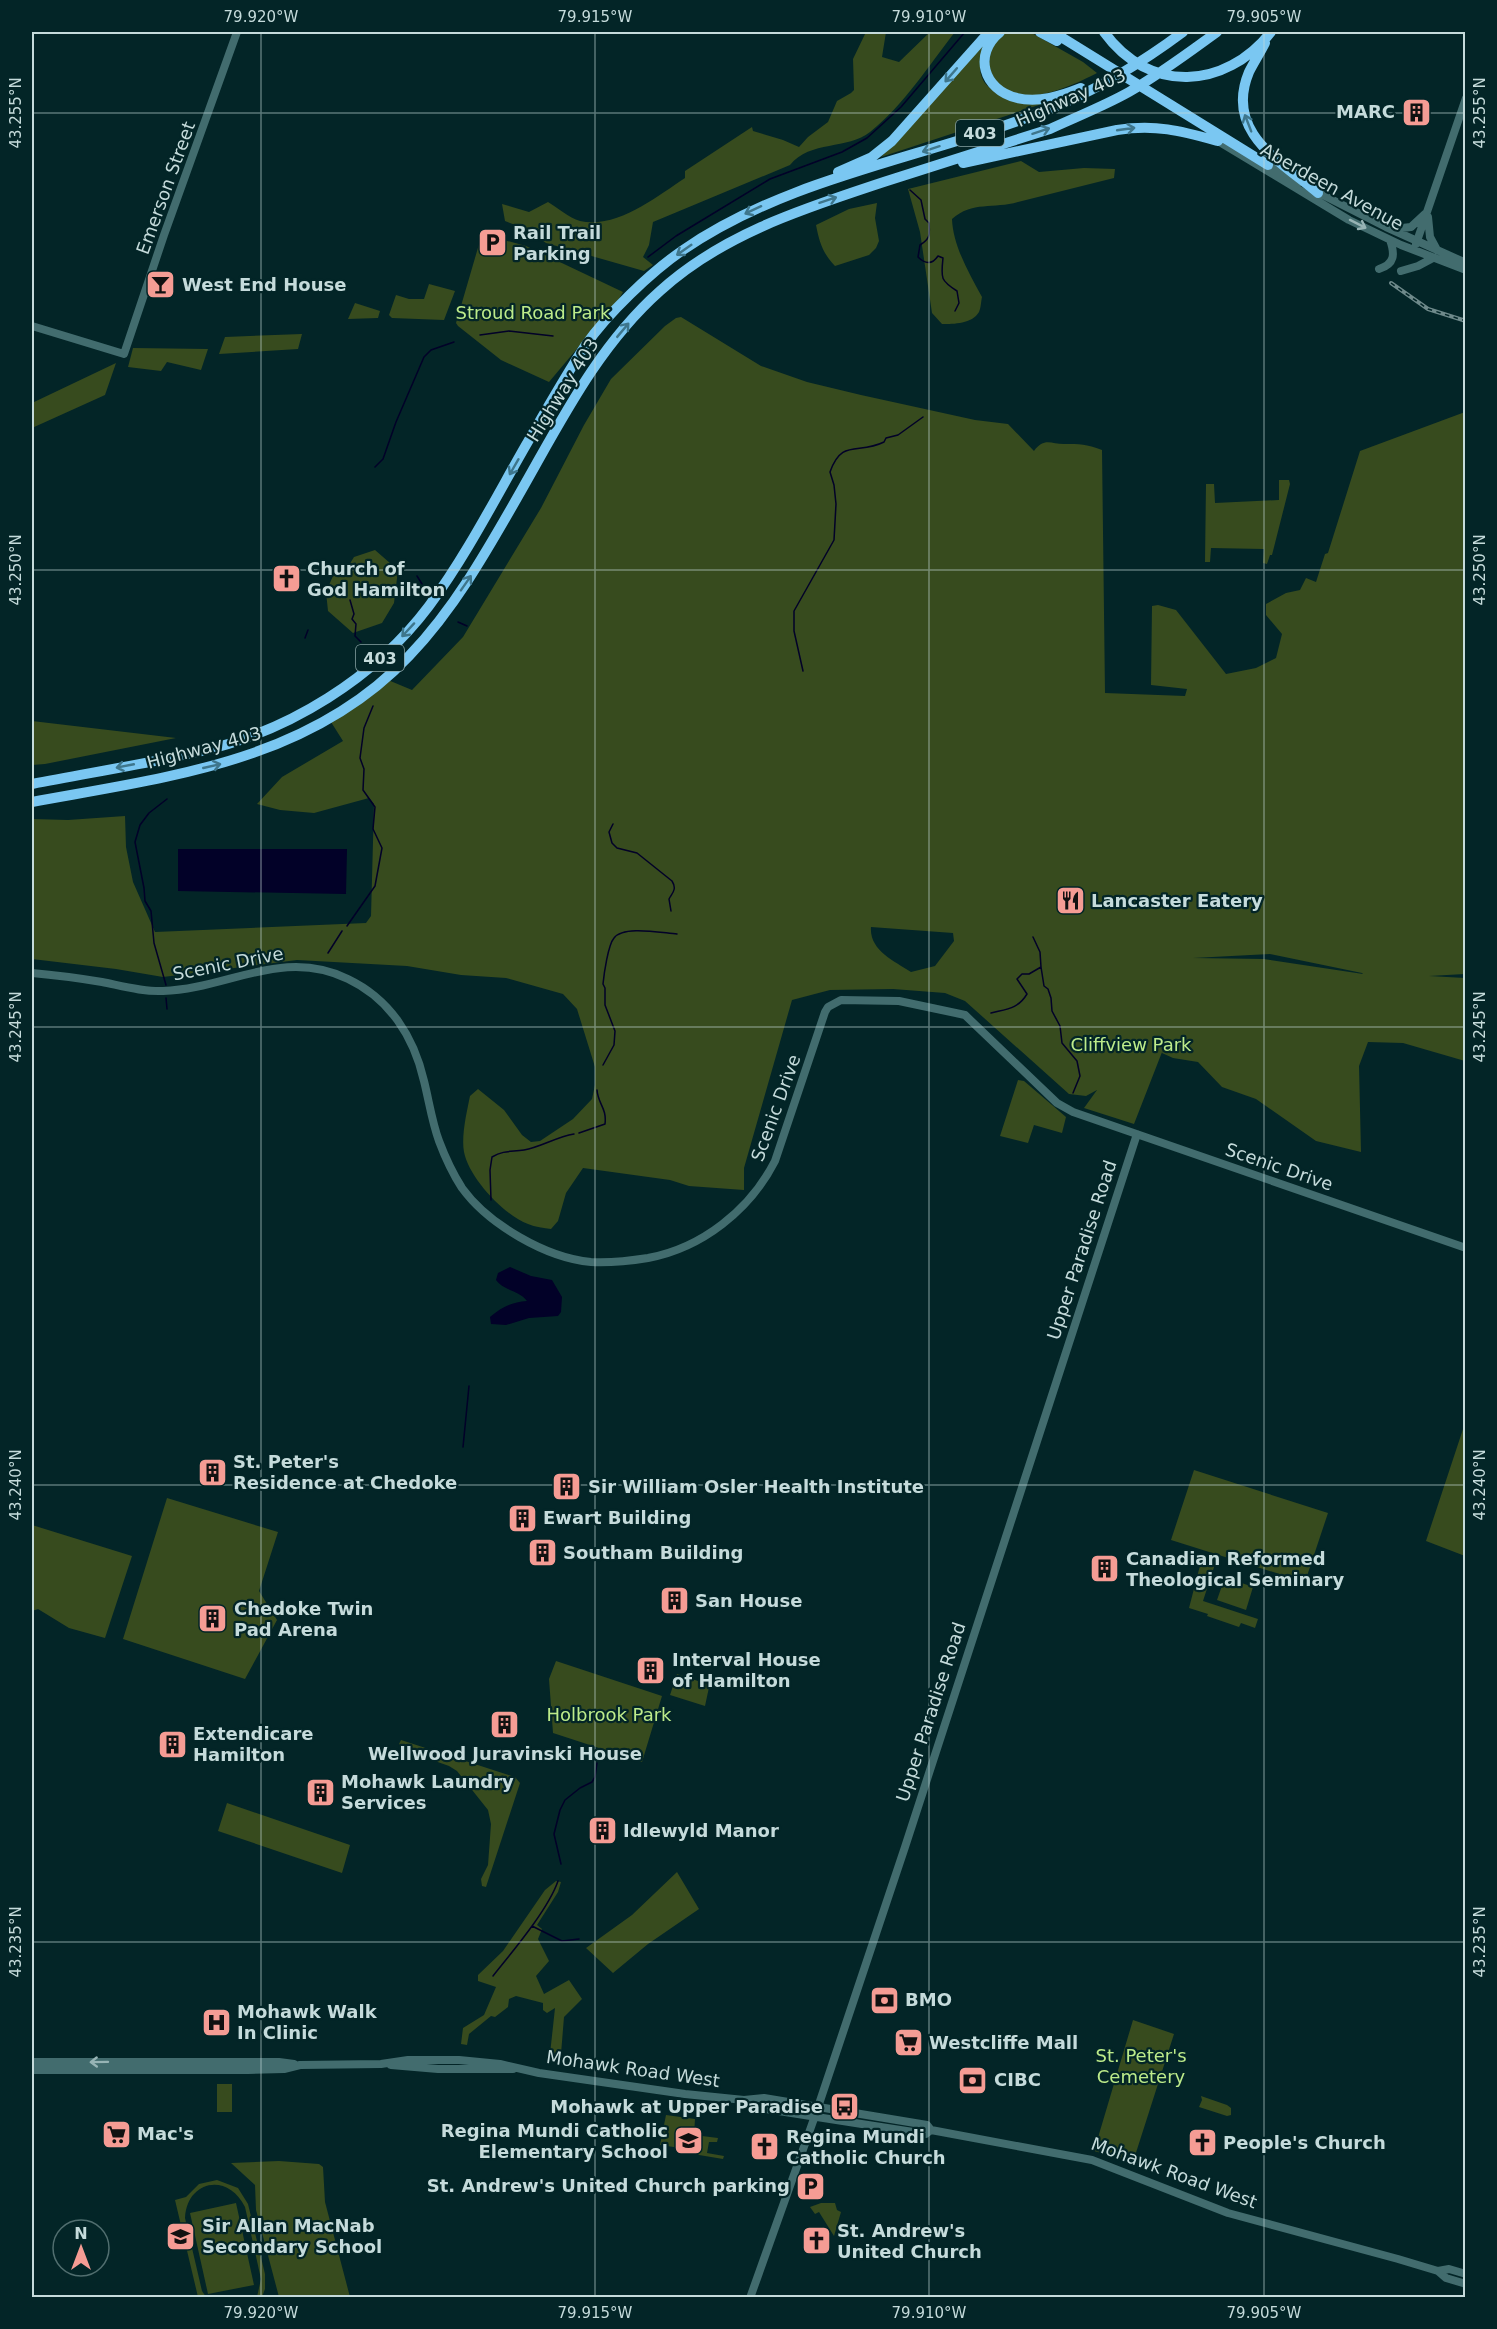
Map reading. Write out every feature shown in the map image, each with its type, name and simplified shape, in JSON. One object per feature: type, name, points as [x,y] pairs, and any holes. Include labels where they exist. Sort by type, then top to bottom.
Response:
[{"type":"highway","points":[[773,201],[785,192],[857,164],[886,147],[989,32]]},
{"type":"highway","points":[[1000,32],[985,52],[987,75],[990,81],[1005,93],[1029,99],[1059,95],[1089,84],[1178,35]]},
{"type":"highway","points":[[1040,32],[1096,61]]},
{"type":"highway","points":[[1053,32],[1155,98],[1268,165]]},
{"type":"highway","points":[[1104,32],[1129,58],[1148,69],[1170,75],[1197,77],[1233,66],[1248,55],[1269,33]]},
{"type":"highway","name":"Highway 403","points":[[32,802],[223,764],[279,744],[319,725],[361,698],[407,659],[447,611],[478,565],[579,389],[642,307],[662,289],[733,240],[780,217],[1050,129],[1107,103],[1156,76],[1217,32]]},
{"type":"highway","points":[[1269,33],[1249,72],[1245,85],[1244,105],[1247,123],[1262,147],[1318,193]]},
{"type":"highway","name":"Highway 403","points":[[32,784],[204,751],[259,733],[305,711],[369,668],[427,609],[455,569],[586,345],[619,307],[679,253],[718,228],[773,201],[973,136],[1057,106],[1109,81],[1178,35]]},
{"type":"highway","points":[[1155,98],[1218,141]]},
{"type":"highway","points":[[945,163],[959,164],[1142,127],[1180,130],[1218,141]]},
{"type":"main road","points":[[1416,246],[1466,98]]},
{"type":"main road","name":"Aberdeen Avenue","points":[[1218,141],[1326,207],[1390,240],[1416,246]]},
{"type":"main road","name":"Aberdeen Avenue","points":[[1268,165],[1386,227],[1416,246],[1466,270]]},
{"type":"main road","points":[[1386,227],[1409,228],[1428,212]]},
{"type":"main road","points":[[1401,271],[1418,266],[1435,254],[1430,237],[1428,212]]},
{"type":"main road","points":[[1379,269],[1386,267],[1393,258],[1394,251],[1390,240]]},
{"type":"main road","name":"Aberdeen Avenue","points":[[1435,254],[1466,263]]},
{"type":"main road","points":[[127,2070],[139,2061]]},
{"type":"main road","name":"Mohawk Road West","points":[[32,2062],[279,2062],[300,2066]]},
{"type":"main road","name":"Mohawk Road West","points":[[32,2070],[248,2070],[381,2064],[438,2069],[518,2069],[744,2100],[764,2098],[919,2123],[927,2125],[931,2130],[1092,2160],[1228,2213],[1438,2271],[1449,2269],[1466,2274]]},
{"type":"main road","name":"Mohawk Road West","points":[[744,2100],[759,2108],[926,2134],[931,2130]]},
{"type":"main road","name":"Upper Paradise Road","points":[[750,2298],[818,2106]]},
{"type":"main road","points":[[879,2125],[908,2126],[919,2123]]},
{"type":"main road","name":"Mohawk Road West","points":[[1438,2271],[1446,2278],[1466,2284]]},
{"type":"street","name":"Emerson Street","points":[[32,326],[124,354],[237,32]]},
{"type":"street","name":"Scenic Drive","points":[[32,973],[66,976],[148,991],[192,987],[277,966],[314,968],[348,979],[382,1003],[398,1019],[408,1034],[417,1054],[438,1140],[463,1189],[490,1216],[523,1239],[589,1262],[630,1261],[674,1251],[716,1229],[744,1205],[764,1180],[775,1161],[825,1012],[828,1007],[841,1000],[899,1001],[965,1015],[1057,1102],[1073,1112],[1466,1248]]},
{"type":"street","name":"Upper Paradise Road","points":[[818,2106],[906,1847],[1137,1134]]},
{"type":"green space","points":[[866,32],[886,32],[882,57],[899,62],[930,32],[955,32],[894,110],[861,138],[808,152],[798,157],[790,165],[653,222],[649,245],[643,257],[653,265],[644,271],[546,243],[526,229],[505,221],[502,204],[529,212],[548,202],[580,221],[594,222],[622,216],[636,210],[685,178],[685,171],[752,127],[753,131],[799,147],[828,122],[837,101],[854,90],[853,59]]},
{"type":"green space","points":[[1005,32],[1030,32],[1083,62],[1097,73],[1047,93],[1020,95],[1008,92],[998,84],[988,67],[992,46]]},
{"type":"green space","points":[[985,43],[980,60],[981,74],[985,84],[1004,96],[1045,103],[881,157]]},
{"type":"green space","points":[[1021,161],[1039,172],[1084,168],[1115,169],[1114,178],[1009,204],[967,210],[952,219],[955,239],[982,297],[979,312],[972,319],[942,324],[932,313],[920,232],[908,189]]},
{"type":"green space","points":[[877,203],[875,218],[879,241],[876,248],[869,255],[835,266],[822,247],[816,225],[849,209]]},
{"type":"green space","name":"Stroud Road Park","points":[[482,234],[526,246],[623,292],[610,314],[586,338],[549,382],[501,360],[456,323]]},
{"type":"green space","points":[[429,284],[455,291],[444,320],[392,318],[389,315],[396,295],[409,299],[424,299]]},
{"type":"green space","points":[[355,303],[380,311],[378,318],[348,319]]},
{"type":"green space","name":"Cliffview Park","points":[[681,317],[761,366],[807,382],[975,420],[1008,424],[1034,451],[1041,444],[1048,442],[1083,445],[1102,450],[1105,693],[1185,696],[1187,689],[1151,685],[1152,606],[1158,605],[1176,610],[1226,674],[1256,668],[1276,658],[1282,634],[1266,615],[1266,604],[1286,593],[1300,590],[1306,578],[1316,582],[1325,554],[1328,553],[1360,451],[1465,412],[1465,974],[1429,976],[1465,978],[1465,1061],[1403,1043],[1368,1042],[1359,1066],[1361,1152],[1316,1141],[1256,1099],[1222,1087],[1198,1062],[1173,1058],[1162,1053],[1164,1047],[1134,1124],[1084,1108],[1097,1090],[1086,1096],[1069,1094],[965,1001],[945,993],[893,989],[830,990],[792,1000],[744,1168],[744,1190],[689,1186],[670,1180],[583,1168],[566,1193],[558,1221],[551,1229],[534,1226],[519,1219],[489,1194],[467,1162],[463,1139],[470,1096],[478,1089],[504,1110],[522,1135],[531,1142],[540,1141],[573,1119],[592,1099],[595,1067],[577,1009],[563,994],[506,978],[461,975],[407,966],[297,960],[163,977],[32,959],[32,819],[68,820],[125,816],[126,847],[133,882],[155,932],[366,923],[371,916],[374,804],[369,798],[314,813],[280,810],[257,804],[282,777],[343,741],[331,722],[388,680],[412,690],[463,637],[541,508],[611,379],[676,318]],"holes":[[[871,927],[953,933],[954,941],[935,966],[911,972],[890,959],[878,948],[871,935]],[[1270,954],[1362,973],[1363,974],[1264,959],[1193,958]]]},
{"type":"green space","points":[[302,334],[298,349],[219,354],[225,337]]},
{"type":"green space","points":[[133,348],[208,349],[201,370],[167,362],[161,371],[128,367]]},
{"type":"green space","points":[[116,363],[105,395],[32,428],[32,403]]},
{"type":"green space","points":[[1279,480],[1289,480],[1290,484],[1272,555],[1267,564],[1263,563],[1264,549],[1211,548],[1210,562],[1205,562],[1206,484],[1214,484],[1215,503],[1279,500]]},
{"type":"green space","points":[[375,550],[398,570],[394,603],[382,623],[353,633],[328,611],[326,592],[333,576],[346,570],[354,557]]},
{"type":"green space","points":[[32,721],[176,738],[32,765]]},
{"type":"green space","points":[[1018,1080],[1024,1081],[1066,1117],[1062,1133],[1034,1125],[1028,1143],[1000,1136]]},
{"type":"green space","points":[[1465,1423],[1465,1556],[1426,1541]]},
{"type":"green space","points":[[1194,1470],[1328,1513],[1305,1582],[1171,1540]]},
{"type":"green space","points":[[167,1498],[278,1532],[259,1591],[277,1620],[245,1679],[123,1639]]},
{"type":"green space","points":[[32,1525],[132,1556],[105,1638],[69,1628],[38,1609],[32,1611]]},
{"type":"green space","points":[[1203,1554],[1217,1558],[1203,1601],[1258,1619],[1255,1628],[1241,1623],[1239,1627],[1189,1608]]},
{"type":"green space","points":[[1225,1577],[1253,1587],[1246,1610],[1217,1600]]},
{"type":"green space","name":"Holbrook Park","points":[[556,1661],[662,1696],[642,1762],[553,1733],[549,1679]]},
{"type":"green space","points":[[677,1674],[701,1682],[704,1676],[711,1678],[705,1706],[670,1695]]},
{"type":"green space","points":[[401,1740],[515,1777],[520,1783],[486,1887],[482,1886],[481,1879],[488,1865],[491,1824],[488,1810],[457,1771],[401,1749],[399,1744]]},
{"type":"green space","points":[[227,1803],[350,1845],[342,1873],[218,1831]]},
{"type":"green space","points":[[677,1872],[699,1909],[648,1944],[613,1973],[586,1948],[632,1915]]},
{"type":"green space","points":[[556,1881],[561,1882],[558,1892],[537,1925],[542,1929],[538,1939],[549,1961],[536,1976],[544,1994],[569,1980],[582,1999],[564,2017],[561,2054],[550,2054],[555,2008],[547,2013],[543,2010],[543,2003],[516,1996],[509,1999],[508,2007],[495,2017],[491,2016],[469,2034],[467,2045],[461,2044],[463,2028],[484,2015],[496,1987],[478,1981],[478,1975],[503,1951],[545,1890]]},
{"type":"green space","name":"St. Peter's Cemetery","points":[[1133,2020],[1174,2034],[1133,2162],[1094,2151]]},
{"type":"green space","points":[[217,2084],[232,2084],[232,2112],[217,2112]]},
{"type":"green space","points":[[1201,2096],[1227,2105],[1231,2108],[1231,2115],[1227,2116],[1199,2107]]},
{"type":"green space","points":[[666,2115],[695,2119],[694,2135],[718,2138],[717,2142],[709,2142],[707,2153],[724,2156],[723,2159],[699,2155],[694,2150],[660,2145]]},
{"type":"green space","points":[[279,2161],[319,2164],[323,2167],[325,2202],[350,2297],[279,2297],[256,2210],[255,2185],[231,2163]]},
{"type":"green space","points":[[217,2180],[238,2188],[248,2204],[265,2274],[265,2289],[262,2297],[257,2297],[261,2279],[245,2207],[238,2196],[229,2189],[219,2185],[209,2185],[193,2195],[187,2205],[185,2218],[202,2291],[206,2297],[198,2297],[175,2200],[186,2197],[199,2184]]},
{"type":"green space","points":[[236,2203],[254,2285],[208,2294],[190,2213]]},
{"type":"green space","points":[[821,2203],[835,2203],[837,2210],[841,2212],[834,2236],[819,2212],[815,2214],[810,2207]]},
{"type":"water","points":[[178,849],[347,849],[346,894],[178,891]]},
{"type":"water","points":[[510,1267],[531,1276],[552,1280],[562,1297],[561,1312],[558,1316],[529,1318],[506,1325],[491,1324],[490,1317],[499,1310],[527,1301],[496,1280],[498,1273]]},
{"type":"waterway","points":[[648,257],[676,236],[770,179],[842,152],[867,138],[901,107],[965,32]]},
{"type":"waterway","points":[[910,190],[921,200],[925,219],[929,223],[929,236],[920,245],[918,257],[928,263],[938,256],[943,258],[943,278],[957,291],[959,303],[955,311]]},
{"type":"waterway","points":[[480,335],[509,331],[553,336]]},
{"type":"waterway","points":[[375,467],[383,459],[424,357],[431,350],[454,342]]},
{"type":"waterway","points":[[803,671],[794,631],[794,611],[834,540],[836,504],[830,472],[835,461],[846,451],[875,446],[884,442],[886,438],[898,435],[923,417]]},
{"type":"waterway","points":[[417,576],[422,584]]},
{"type":"waterway","points":[[350,600],[354,614],[352,619],[356,624],[355,636],[361,642]]},
{"type":"waterway","points":[[458,622],[467,626]]},
{"type":"waterway","points":[[305,638],[308,630]]},
{"type":"waterway","points":[[347,926],[375,886],[382,848],[373,829],[375,807],[363,790],[364,769],[360,758],[364,728],[373,706]]},
{"type":"waterway","points":[[166,985],[154,943],[151,911],[145,901],[135,842],[140,825],[149,813],[167,799]]},
{"type":"waterway","points":[[613,824],[609,832],[612,843],[617,848],[637,853],[672,881],[674,888],[669,899],[671,911]]},
{"type":"waterway","points":[[328,953],[342,931]]},
{"type":"waterway","points":[[603,1065],[614,1045],[615,1031],[605,1005],[603,984],[614,938],[619,934],[634,931],[677,934]]},
{"type":"waterway","points":[[991,1013],[1016,1006],[1027,994],[1017,979],[1022,974],[1029,974],[1041,967],[1040,952],[1033,937]]},
{"type":"waterway","points":[[1041,967],[1044,986],[1048,989],[1051,998],[1052,1011],[1060,1026],[1062,1043],[1077,1061],[1080,1076],[1073,1093]]},
{"type":"waterway","points":[[166,998],[167,1009]]},
{"type":"waterway","points":[[579,1133],[605,1124],[605,1114],[597,1090]]},
{"type":"waterway","points":[[491,1200],[492,1157],[504,1152],[530,1149],[574,1134]]},
{"type":"waterway","points":[[463,1447],[469,1386]]},
{"type":"waterway","points":[[561,1864],[554,1834],[560,1810],[565,1800],[592,1782],[597,1763]]},
{"type":"waterway","points":[[493,1976],[538,1917],[558,1881]]},
{"type":"waterway","points":[[532,1926],[562,1941],[579,1939]]},
{"type":"railway","points":[[1391,283],[1428,309],[1466,321]]},
{"type":"place","name":"MARC","points":[[1416,112]]},
{"type":"place","name":"Rail Trail Parking","points":[[492,243]]},
{"type":"place","name":"West End House","points":[[161,285]]},
{"type":"place","name":"Church of God Hamilton","points":[[286,579]]},
{"type":"place","name":"Lancaster Eatery","points":[[1070,901]]},
{"type":"place","name":"St. Peter's Residence at Chedoke","points":[[212,1472]]},
{"type":"place","name":"Sir William Osler Health Institute","points":[[567,1487]]},
{"type":"place","name":"Ewart Building","points":[[522,1518]]},
{"type":"place","name":"Southam Building","points":[[542,1553]]},
{"type":"place","name":"Canadian Reformed Theological Seminary","points":[[1105,1569]]},
{"type":"place","name":"San House","points":[[674,1601]]},
{"type":"place","name":"Chedoke Twin Pad Arena","points":[[213,1619]]},
{"type":"place","name":"Interval House of Hamilton","points":[[651,1670]]},
{"type":"place","name":"Wellwood Juravinski House","points":[[505,1725]]},
{"type":"place","name":"Extendicare Hamilton","points":[[172,1744]]},
{"type":"place","name":"Mohawk Laundry Services","points":[[320,1792]]},
{"type":"place","name":"Idlewyld Manor","points":[[602,1831]]},
{"type":"place","name":"BMO","points":[[884,2000]]},
{"type":"place","name":"Mohawk Walk In Clinic","points":[[216,2022]]},
{"type":"place","name":"Westcliffe Mall","points":[[908,2043]]},
{"type":"place","name":"CIBC","points":[[973,2080]]},
{"type":"place","name":"Mohawk at Upper Paradise","points":[[844,2107]]},
{"type":"place","name":"Mac's","points":[[116,2134]]},
{"type":"place","name":"Regina Mundi Catholic Elementary School","points":[[689,2141]]},
{"type":"place","name":"People's Church","points":[[1202,2143]]},
{"type":"place","name":"Regina Mundi Catholic Church","points":[[765,2147]]},
{"type":"place","name":"St. Andrew's United Church parking","points":[[811,2186]]},
{"type":"place","name":"Sir Allan MacNab Secondary School","points":[[181,2236]]},
{"type":"place","name":"St. Andrew's United Church","points":[[816,2241]]}]
